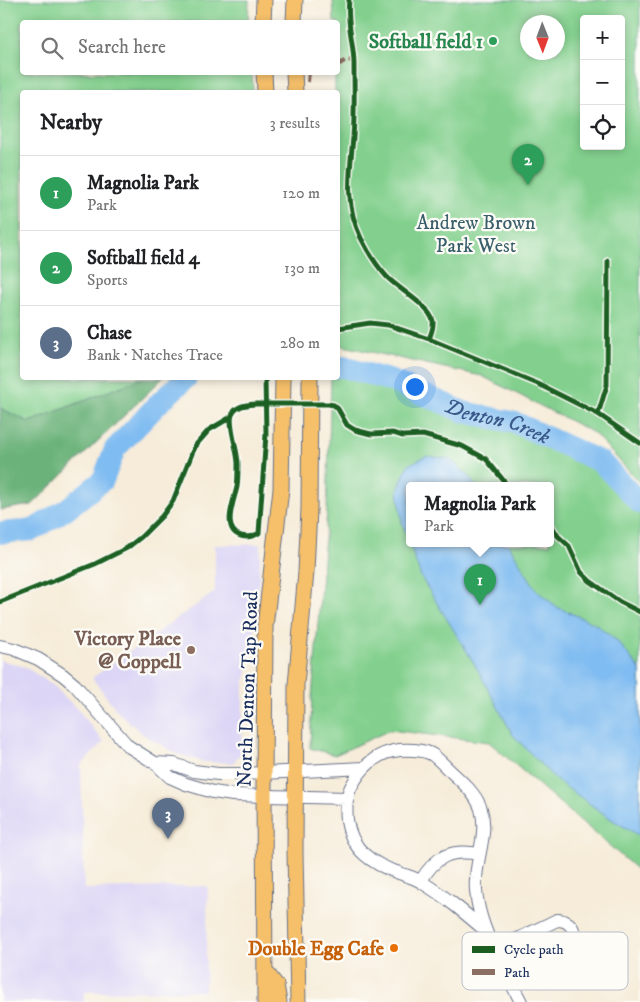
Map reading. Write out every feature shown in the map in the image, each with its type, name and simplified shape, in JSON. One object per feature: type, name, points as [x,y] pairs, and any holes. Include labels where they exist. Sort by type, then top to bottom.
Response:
[{"type":"main road","points":[[263,20],[264,0]]},
{"type":"main road","points":[[294,20],[295,0]]},
{"type":"main road","points":[[264,75],[265,90]]},
{"type":"main road","points":[[294,75],[295,90]]},
{"type":"main road","name":"North Denton Tap Road","points":[[265,1002],[265,627],[281,489],[283,380]]},
{"type":"main road","points":[[298,1002],[296,686],[306,572],[311,436],[310,380]]},
{"type":"main road","points":[[265,971],[276,985],[279,1002]]},
{"type":"street","points":[[0,646],[14,649],[38,659],[63,675],[75,685],[121,740],[170,776],[195,787],[233,795],[296,795],[348,798]]},
{"type":"street","points":[[412,750],[432,754],[460,779],[480,807],[483,823],[483,840],[479,854],[476,880],[479,908],[486,931],[457,906],[421,881],[390,870],[372,861],[358,847],[348,829],[346,810],[349,790],[359,773],[374,759],[392,751],[412,750]]},
{"type":"street","points":[[155,764],[174,764],[194,771],[218,774],[364,768]]},
{"type":"street","points":[[421,881],[428,869],[438,859],[451,853],[465,851],[479,854]]},
{"type":"street","points":[[532,932],[557,920],[567,922],[574,929],[574,932]]},
{"type":"street","points":[[515,990],[521,1002]]},
{"type":"shaded area","name":"Victory Place @ Coppell","points":[[261,544],[256,622],[243,692],[242,752],[233,763],[204,762],[177,754],[144,735],[119,713],[92,678],[215,592],[215,545]]},
{"type":"shaded area","points":[[0,660],[25,667],[52,684],[79,711],[104,742],[81,765],[84,889],[208,886],[205,991],[84,992],[84,1002],[0,1002]]},
{"type":"green space","points":[[0,0],[249,0],[248,20],[20,20],[20,75],[252,75],[253,90],[20,90],[20,380],[138,380],[29,422],[0,408]]},
{"type":"green space","name":"Andrew Brown Park West","points":[[333,0],[640,0],[640,483],[594,433],[482,376],[340,345],[340,90],[335,90],[335,75],[340,75],[340,20],[334,20]]},
{"type":"green space","points":[[340,356],[345,367],[392,381],[464,412],[516,423],[601,462],[640,503],[640,872],[489,742],[390,730],[335,755],[310,748],[312,698],[327,511],[331,380],[340,380]]},
{"type":"green space","points":[[138,380],[161,380],[32,505],[0,510],[0,408],[29,422]]},
{"type":"water","points":[[426,456],[450,459],[470,477],[473,482],[406,482],[406,534],[402,522],[398,490],[408,465]]},
{"type":"water","points":[[411,547],[510,547],[537,591],[557,607],[595,624],[617,641],[640,669],[640,836],[611,819],[555,779],[513,735],[474,663],[421,577]]},
{"type":"waterway","name":"Denton Creek","points":[[340,367],[392,381],[464,412],[516,423],[601,462],[640,503]]},
{"type":"waterway","name":"Denton Creek","points":[[0,533],[33,530],[68,508],[103,480],[115,449],[184,380]]},
{"type":"marked path","points":[[340,64],[346,60],[354,61]]},
{"type":"marked path","points":[[308,82],[309,75]]},
{"type":"cycle path","points":[[349,0],[348,8],[354,64],[354,119],[350,176],[352,213],[361,238],[379,268],[392,282],[420,303],[430,315],[433,326],[429,339]]},
{"type":"cycle path","points":[[598,414],[607,385],[608,261]]},
{"type":"cycle path","points":[[340,328],[370,323],[388,325],[429,339],[538,384],[598,414],[640,443]]},
{"type":"cycle path","points":[[265,380],[265,404]]},
{"type":"cycle path","points":[[265,404],[266,434],[259,533],[246,537],[235,533],[230,522],[230,514],[237,487],[238,470],[231,419],[239,407],[265,404]]},
{"type":"cycle path","points":[[265,404],[334,405],[347,425],[355,430],[371,434],[423,435],[462,446],[486,459],[505,482]]},
{"type":"cycle path","points":[[0,602],[95,564],[127,548],[141,537],[162,516],[173,501],[195,446],[209,430],[231,417]]},
{"type":"cycle path","points":[[554,530],[569,546],[581,572],[590,581],[620,602],[640,612]]},
{"type":"place","name":"Softball field 1","points":[[493,41]]},
{"type":"place","name":"Softball field 4","points":[[528,185]]},
{"type":"place","name":"Magnolia Park","points":[[480,605]]},
{"type":"place","name":"Victory Place @ Coppell","points":[[191,650]]},
{"type":"place","name":"Chase","points":[[168,839]]},
{"type":"place","name":"Double Egg Cafe","points":[[394,948]]}]
